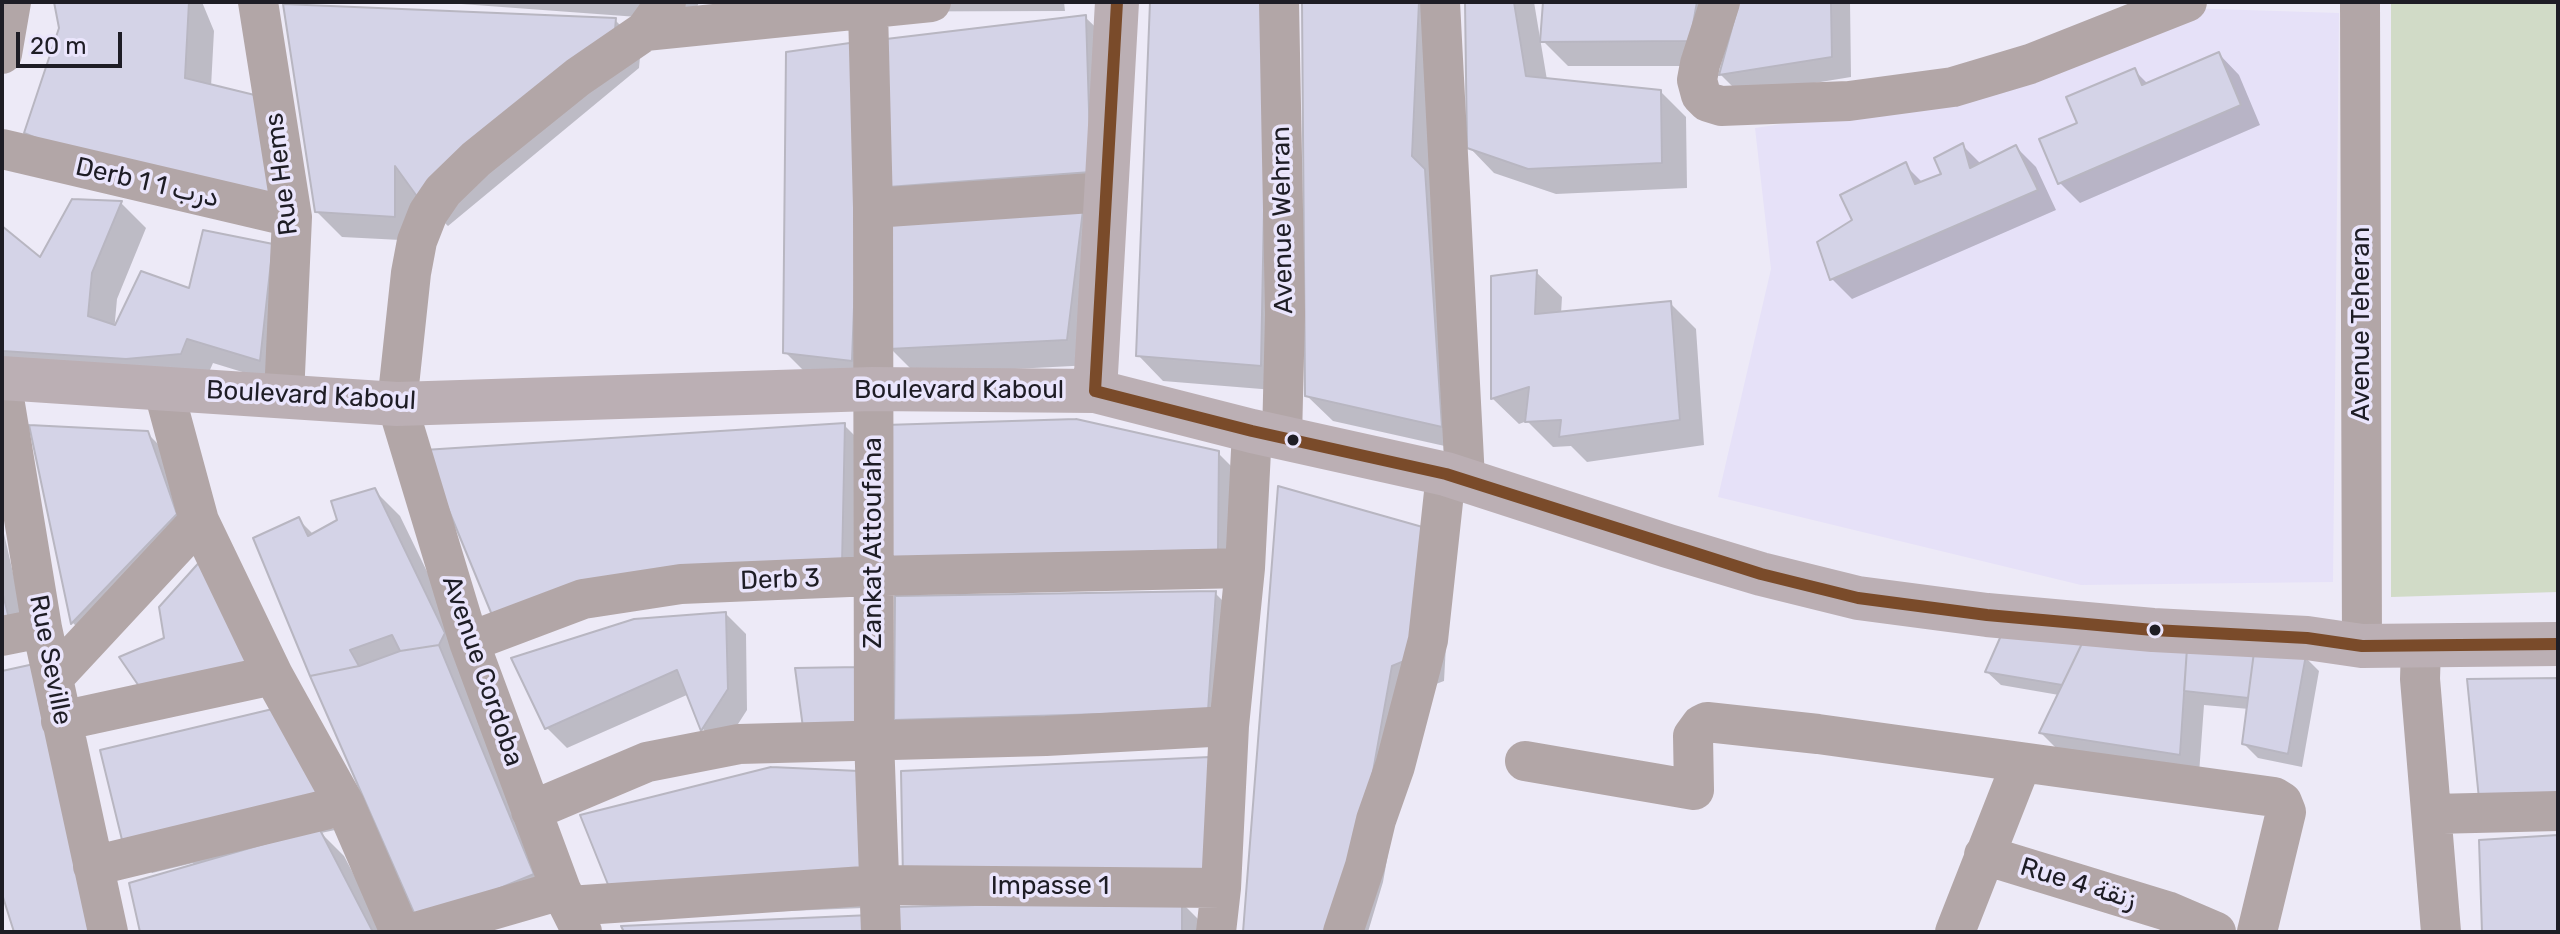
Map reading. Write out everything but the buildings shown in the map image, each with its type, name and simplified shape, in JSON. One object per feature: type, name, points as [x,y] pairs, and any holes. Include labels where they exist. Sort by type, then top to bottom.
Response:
[{"type":"street","points":[[2,54],[11,2]]},
{"type":"street","name":"Rue Hems","points":[[258,2],[292,217],[284,396]]},
{"type":"street","points":[[397,404],[411,273],[417,241],[428,213],[443,191],[476,159],[656,17],[868,10],[931,2]]},
{"type":"street","points":[[1095,391],[1117,2]]},
{"type":"street","name":"Avenue Wehran","points":[[1216,932],[1229,726],[1245,568],[1285,314],[1279,2]]},
{"type":"street","points":[[1343,932],[1399,753],[1428,640],[1455,476],[1440,2]]},
{"type":"street","points":[[1720,2],[1697,80],[1701,95],[1708,102],[1721,106],[1849,101],[1953,87],[2030,64],[2187,2]]},
{"type":"street","name":"Avenue Teheran","points":[[2360,2],[2362,646]]},
{"type":"street","name":"Zankat Attoufaha","points":[[868,10],[873,208],[874,738],[881,932]]},
{"type":"street","name":"Derb 1 درب 1","points":[[2,149],[292,217]]},
{"type":"street","points":[[873,208],[1106,192]]},
{"type":"street","name":"Boulevard Kaboul","points":[[2,378],[397,404],[872,389],[1095,391],[1455,476],[1668,546],[1761,574],[1858,598],[1987,615],[2153,630],[2307,638],[2362,646],[2558,644]]},
{"type":"street","name":"Rue Seville","points":[[2,386],[42,628],[108,932]]},
{"type":"street","points":[[163,388],[199,521],[273,675],[345,805],[400,932]]},
{"type":"street","name":"Avenue Cordoba","points":[[397,404],[469,642],[571,909]]},
{"type":"street","points":[[53,678],[199,521]]},
{"type":"street","name":"Derb 3","points":[[469,642],[583,599],[681,584],[873,576],[1245,568]]},
{"type":"street","points":[[2,636],[42,628]]},
{"type":"street","points":[[2421,647],[2420,679],[2441,932]]},
{"type":"street","points":[[61,721],[273,675]]},
{"type":"street","points":[[1525,761],[1694,790],[1693,736],[1707,722],[1818,734],[2274,797],[2282,802],[2286,812],[2257,932]]},
{"type":"street","points":[[531,811],[647,762],[739,744],[874,738],[1046,736],[1229,726]]},
{"type":"street","points":[[1955,932],[2021,764]]},
{"type":"street","points":[[93,866],[345,805]]},
{"type":"street","points":[[2433,814],[2558,811]]},
{"type":"street","name":"Rue 4 زنقة","points":[[1984,855],[2163,922],[2216,932]]},
{"type":"street","name":"Impasse 1","points":[[416,932],[571,909],[879,885],[1221,888]]},
{"type":"shaded area","points":[[2184,8],[2339,13],[2333,582],[2081,585],[1718,497],[1771,269],[1755,128],[1974,95]]},
{"type":"green space","points":[[2391,2],[2558,2],[2558,592],[2391,597]]},
{"type":"transit line","points":[[1095,391],[1117,2]]},
{"type":"transit line","points":[[1095,391],[1252,431],[1446,474],[1761,574],[1858,598],[1987,615],[2153,630],[2307,638],[2362,646],[2558,644]]}]
